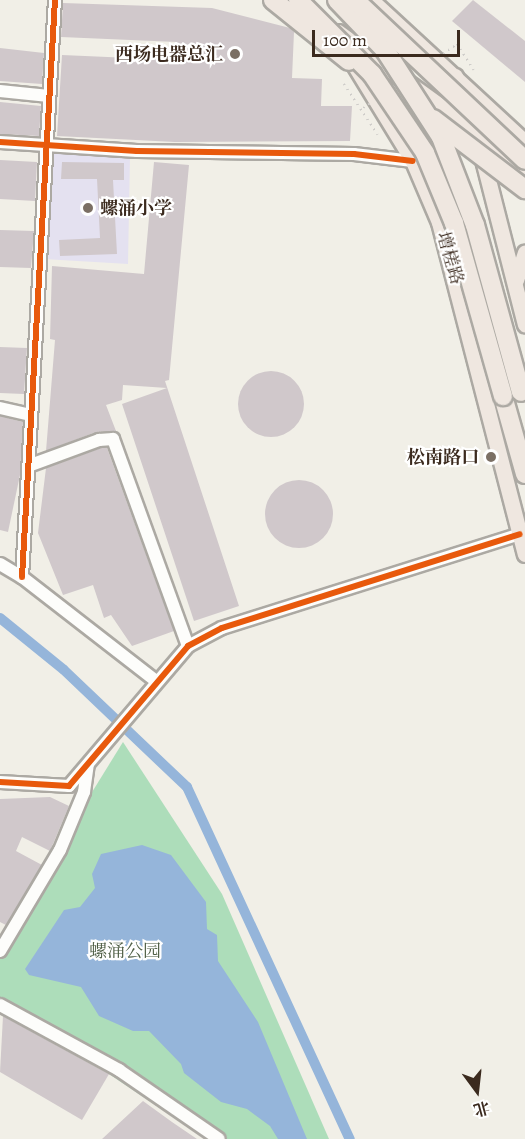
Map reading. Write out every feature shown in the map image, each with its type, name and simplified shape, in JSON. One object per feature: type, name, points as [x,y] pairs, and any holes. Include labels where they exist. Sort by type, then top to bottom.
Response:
[{"type":"highway","points":[[273,0],[335,51],[525,189]]},
{"type":"highway","name":"增槎路","points":[[296,0],[372,74],[425,153],[457,230],[525,474]]},
{"type":"highway","name":"增槎路","points":[[338,0],[391,57],[441,137],[475,225],[523,398]]},
{"type":"highway","points":[[355,0],[525,160]]},
{"type":"main road","name":"增槎路","points":[[296,0],[350,57],[413,161],[431,202],[458,284],[525,554]]},
{"type":"main road","points":[[371,0],[455,75],[525,142]]},
{"type":"main road","points":[[313,16],[475,131],[525,174]]},
{"type":"main road","points":[[455,75],[475,131],[525,324]]},
{"type":"main road","points":[[431,202],[434,166],[475,131],[494,122],[505,125]]},
{"type":"main road","points":[[515,286],[525,252]]},
{"type":"street","points":[[22,577],[54,0]]},
{"type":"street","points":[[331,0],[351,19],[352,28],[343,36]]},
{"type":"street","points":[[0,91],[49,96]]},
{"type":"street","points":[[0,142],[137,151],[354,154],[413,161]]},
{"type":"street","points":[[0,408],[31,414]]},
{"type":"street","points":[[28,466],[99,440],[113,439],[188,646]]},
{"type":"street","points":[[0,782],[69,786],[188,646],[222,628],[520,534]]},
{"type":"street","points":[[0,564],[22,577],[156,681]]},
{"type":"street","points":[[0,951],[60,850],[84,792],[88,764]]},
{"type":"street","points":[[0,1005],[119,1070],[219,1139]]},
{"type":"path","points":[[458,44],[474,70]]},
{"type":"path","points":[[344,84],[378,135]]},
{"type":"shaded area","name":"螺涌小学","points":[[50,151],[130,157],[128,264],[44,259]]},
{"type":"green space","name":"螺涌公园","points":[[123,742],[222,894],[329,1139],[206,1139],[0,1001],[0,941]]},
{"type":"water","points":[[142,845],[171,855],[206,902],[207,929],[217,935],[218,961],[258,1022],[307,1139],[278,1139],[270,1126],[247,1109],[221,1102],[184,1073],[181,1064],[149,1031],[133,1031],[99,1016],[81,987],[29,975],[25,969],[64,910],[80,907],[95,888],[92,874],[101,854]]},
{"type":"building","points":[[473,0],[525,41],[525,82],[452,21]]},
{"type":"building","points":[[63,3],[212,8],[290,28],[294,32],[292,78],[322,79],[321,106],[352,106],[350,141],[175,142],[57,136],[62,55],[176,60],[177,42],[61,37]]},
{"type":"building","points":[[0,48],[44,53],[42,84],[0,81]]},
{"type":"building","points":[[0,102],[41,106],[39,136],[0,134]]},
{"type":"building","points":[[0,160],[37,162],[35,201],[0,199]]},
{"type":"building","points":[[62,162],[124,163],[124,180],[113,180],[117,254],[60,256],[59,240],[100,238],[97,179],[61,179]]},
{"type":"building","points":[[154,162],[189,165],[169,380],[165,381],[239,606],[194,621],[122,404],[167,388],[123,385],[122,400],[106,405],[116,431],[96,432],[46,451],[55,340],[50,339],[52,266],[144,274]]},
{"type":"building","points":[[0,230],[34,231],[31,268],[0,267]]},
{"type":"building","points":[[0,347],[27,348],[24,394],[0,393]]},
{"type":"building","points":[[264,371],[278,371],[290,376],[299,385],[304,404],[302,417],[295,428],[278,437],[264,437],[252,432],[243,423],[238,411],[238,397],[243,385],[252,376]]},
{"type":"building","points":[[0,416],[23,422],[20,475],[8,532],[0,530]]},
{"type":"building","points":[[101,448],[107,448],[174,631],[132,646],[111,615],[104,618],[93,585],[63,595],[38,533],[46,468]]},
{"type":"building","points":[[299,480],[312,483],[323,490],[330,501],[333,514],[330,527],[323,538],[312,545],[299,548],[286,545],[275,538],[268,527],[265,514],[268,501],[275,490],[286,483]]},
{"type":"building","points":[[50,797],[69,806],[50,851],[22,837],[16,851],[42,865],[6,925],[0,922],[0,799]]},
{"type":"building","points":[[3,1016],[109,1074],[82,1120],[0,1072]]},
{"type":"building","points":[[143,1101],[172,1122],[197,1139],[102,1139]]},
{"type":"waterway","points":[[0,618],[64,670],[187,787],[350,1139]]},
{"type":"cycle path","points":[[22,577],[55,0]]},
{"type":"cycle path","points":[[0,142],[137,151],[354,154],[413,161]]},
{"type":"cycle path","points":[[0,782],[69,786],[188,646],[222,628],[520,534]]},
{"type":"place","name":"西场电器总汇","points":[[235,54]]},
{"type":"place","name":"螺涌小学","points":[[88,208]]},
{"type":"place","name":"松南路口","points":[[491,457]]}]
